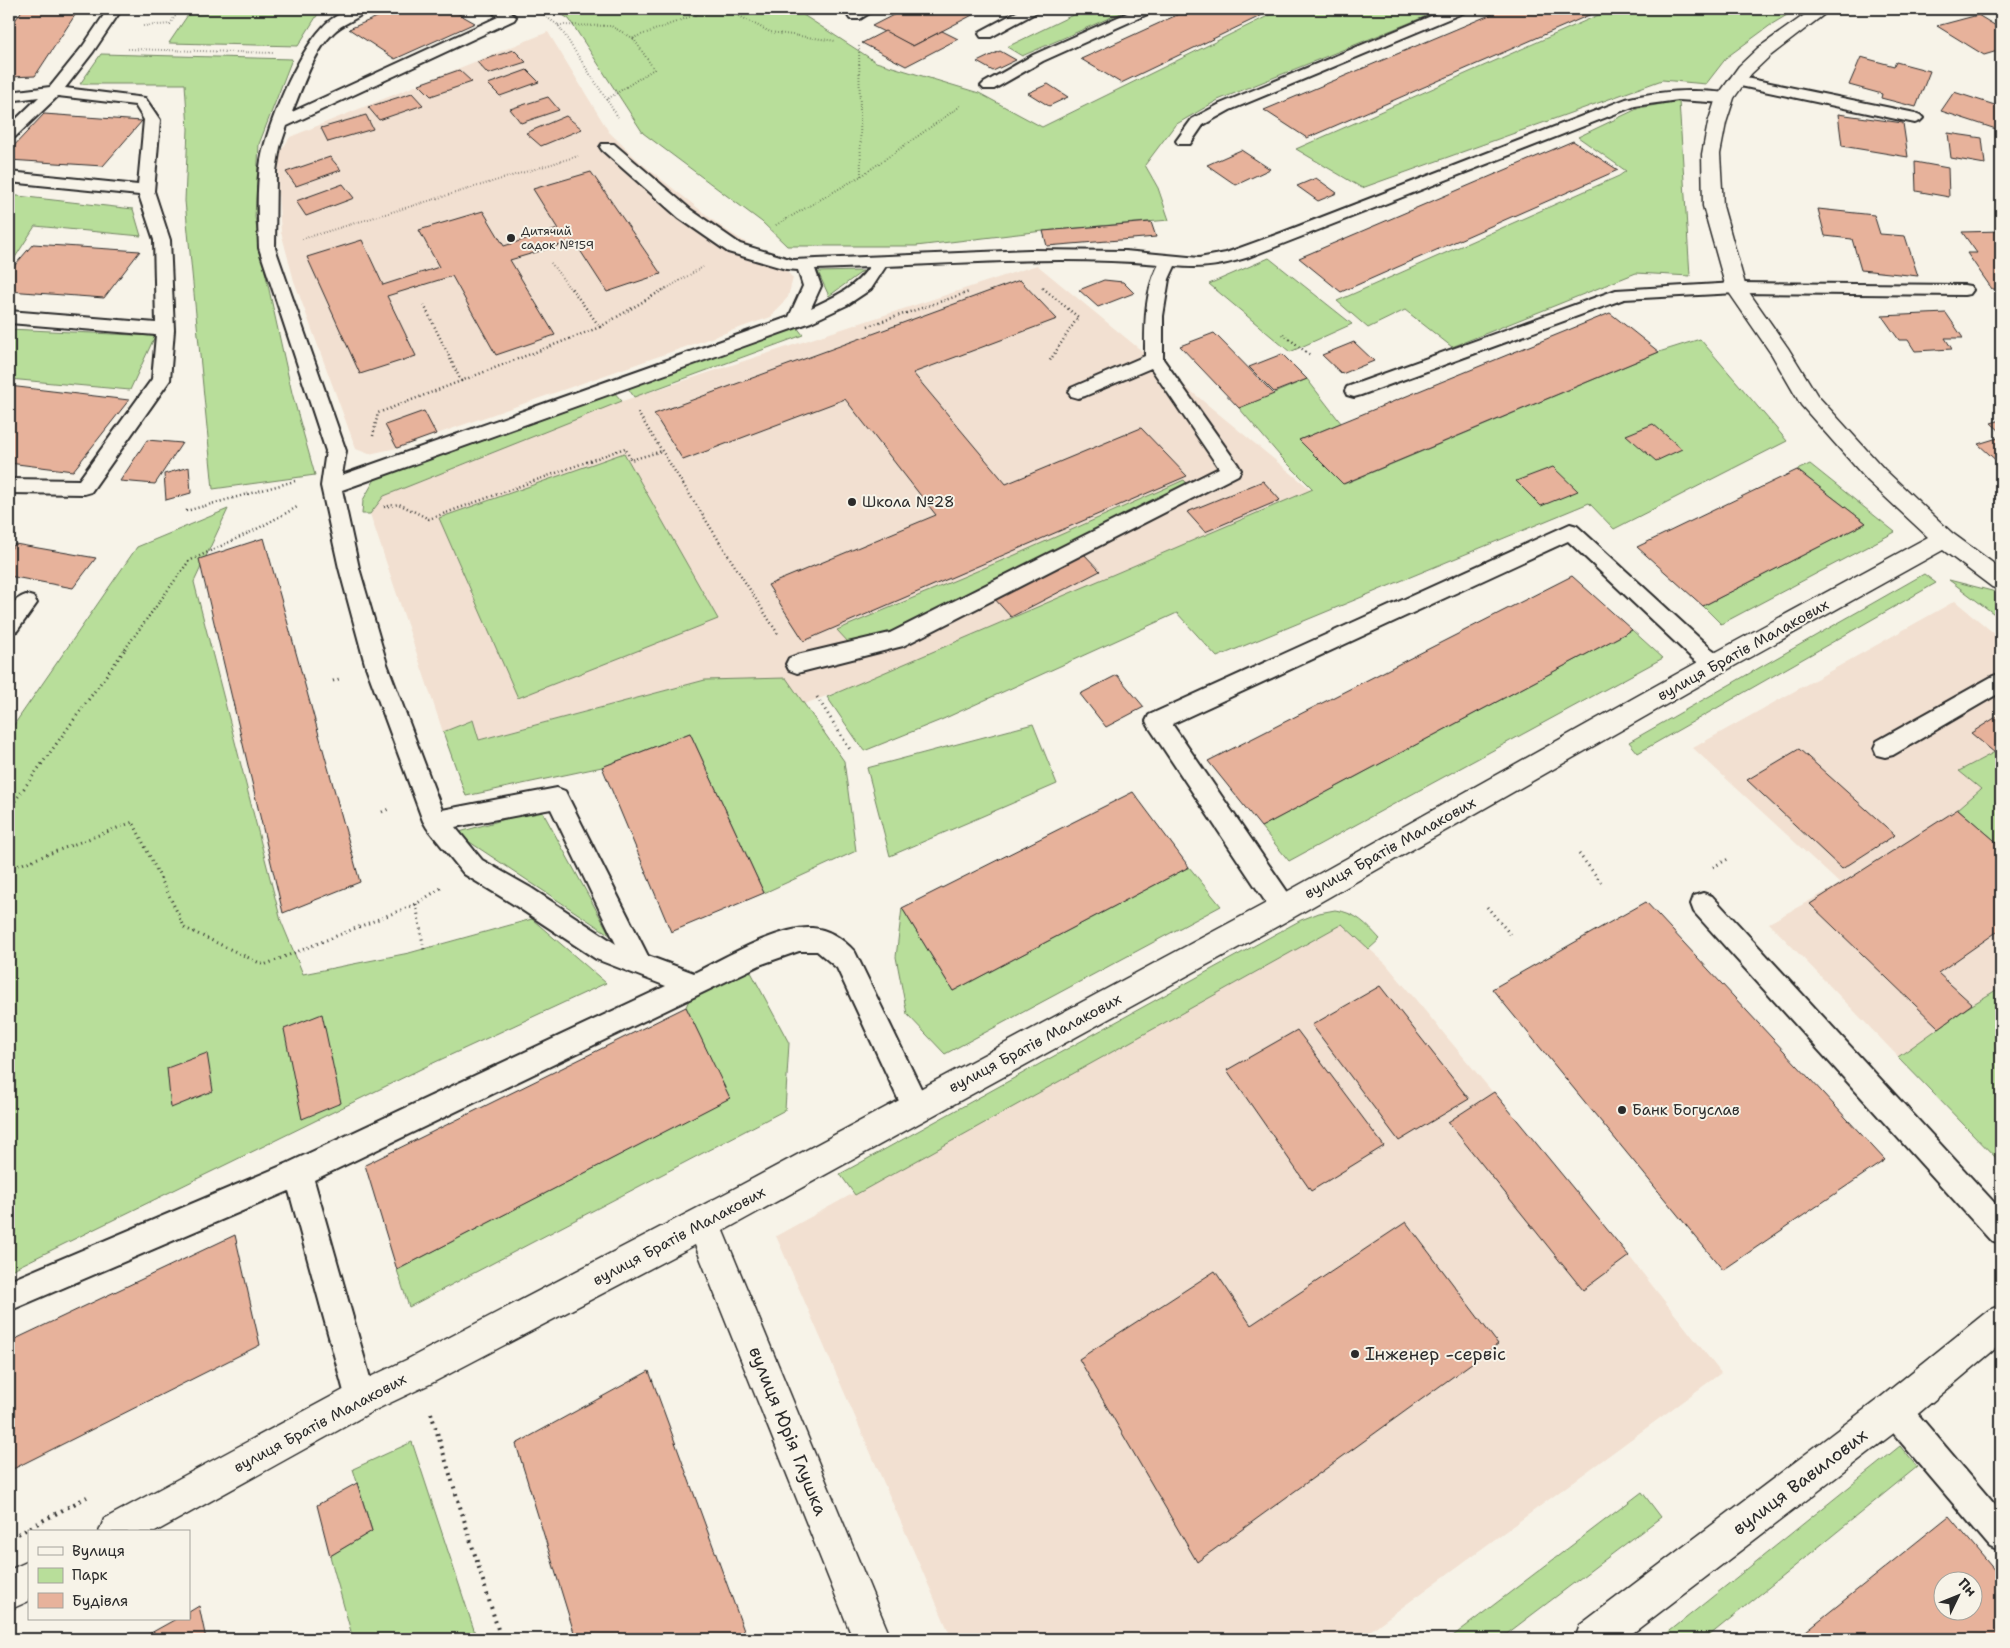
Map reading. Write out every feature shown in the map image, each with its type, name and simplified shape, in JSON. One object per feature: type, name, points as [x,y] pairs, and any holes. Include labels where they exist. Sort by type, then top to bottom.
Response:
[{"type":"street","points":[[1824,9],[1764,52],[1730,89],[1717,123],[1711,154],[1713,206],[1736,288],[1809,400],[1876,475],[1944,539],[2001,580]]},
{"type":"street","name":"вулиця Братів Малакових","points":[[121,1530],[361,1399],[418,1372],[704,1223],[1284,908],[1716,664],[1918,555],[1944,539]]},
{"type":"street","name":"вулиця Юрія Глушка","points":[[704,1223],[872,1639]]},
{"type":"street","name":"вулиця Вавилових","points":[[1594,1639],[1894,1410],[2001,1322]]},
{"type":"street","points":[[9,1590],[28,1580]]},
{"type":"lane","points":[[9,134],[55,91],[88,49],[114,9]]},
{"type":"lane","points":[[362,9],[336,22],[324,34],[294,90],[280,123],[269,158],[266,216],[267,248],[336,451],[331,486],[348,568],[376,664],[435,821],[473,867],[522,896],[604,951],[696,985]]},
{"type":"lane","points":[[280,123],[509,17],[496,9]]},
{"type":"lane","points":[[855,16],[869,9]]},
{"type":"lane","points":[[986,34],[1032,9]]},
{"type":"lane","points":[[988,86],[1038,58],[1147,9]]},
{"type":"lane","points":[[1184,141],[1197,122],[1225,107],[1460,9]]},
{"type":"lane","points":[[608,148],[685,214],[734,248],[792,265],[1030,255],[1125,256],[1208,262],[1272,243],[1631,102],[1667,95],[1697,94],[1730,89],[1915,118]]},
{"type":"lane","points":[[9,96],[55,91],[140,101],[152,120],[146,191],[162,240],[166,330],[162,380],[84,487],[9,486]]},
{"type":"lane","points":[[9,177],[146,191]]},
{"type":"lane","points":[[331,486],[796,320],[841,301],[865,285],[882,260]]},
{"type":"lane","points":[[797,664],[895,640],[1231,470],[1154,359],[1154,316],[1160,279],[1170,260]]},
{"type":"lane","points":[[796,320],[812,286],[804,264]]},
{"type":"lane","points":[[1354,391],[1622,294],[1736,288],[1964,290]]},
{"type":"lane","points":[[9,317],[166,330]]},
{"type":"lane","points":[[1078,392],[1154,359]]},
{"type":"lane","points":[[1284,908],[1157,722],[1570,531],[1700,653],[1716,664]]},
{"type":"lane","points":[[9,625],[26,603]]},
{"type":"lane","points":[[1884,748],[2001,682]]},
{"type":"lane","points":[[435,821],[557,798],[639,964]]},
{"type":"lane","points":[[1703,904],[2001,1231]]},
{"type":"lane","points":[[9,1296],[298,1173],[745,960],[795,940],[812,939],[832,945],[846,960],[916,1107]]},
{"type":"lane","points":[[298,1173],[361,1399]]},
{"type":"lane","points":[[1894,1410],[2001,1536]]},
{"type":"path","points":[[633,38],[711,9]]},
{"type":"path","points":[[726,9],[770,32],[859,44]]},
{"type":"path","points":[[855,16],[859,44],[861,176]]},
{"type":"path","points":[[558,25],[611,26],[633,38],[654,69],[606,100]]},
{"type":"path","points":[[167,49],[312,54]]},
{"type":"path","points":[[768,229],[861,176],[988,86]]},
{"type":"path","points":[[294,242],[608,148]]},
{"type":"path","points":[[9,809],[189,560],[255,530],[331,486],[369,454],[378,413],[600,327],[734,248]]},
{"type":"path","points":[[551,263],[600,327]]},
{"type":"path","points":[[1039,286],[1078,317],[1049,362]]},
{"type":"path","points":[[868,326],[978,289]]},
{"type":"path","points":[[424,305],[461,381]]},
{"type":"path","points":[[1284,334],[1310,355]]},
{"type":"path","points":[[634,407],[851,751]]},
{"type":"path","points":[[337,516],[399,504],[429,518],[625,448],[631,460],[662,450]]},
{"type":"path","points":[[186,511],[296,480]]},
{"type":"path","points":[[9,869],[133,822],[185,928],[264,965],[416,904],[473,867]]},
{"type":"path","points":[[1579,854],[1601,882]]},
{"type":"path","points":[[416,904],[424,950]]},
{"type":"path","points":[[1487,907],[1510,934]]},
{"type":"path","points":[[418,1372],[501,1639]]},
{"type":"shaded area","name":"Дитячий садок №159","points":[[548,32],[609,132],[641,163],[723,228],[753,247],[770,253],[793,278],[788,297],[771,317],[397,448],[369,454],[356,449],[294,281],[281,232],[278,193],[279,154],[290,137]]},
{"type":"shaded area","name":"Школа №28","points":[[1037,265],[1341,514],[804,704],[705,680],[478,740],[473,720],[443,732],[370,514],[384,496],[610,405]]},
{"type":"shaded area","points":[[1955,601],[2001,639],[2001,1163],[1769,923],[1840,884],[1693,748]]},
{"type":"shaded area","points":[[1342,924],[1386,964],[1629,1256],[1721,1373],[1359,1639],[952,1639],[776,1236]]},
{"type":"green space","points":[[192,9],[321,9],[298,46],[169,43]]},
{"type":"green space","points":[[553,9],[794,9],[876,62],[979,93],[1042,127],[1282,9],[1444,9],[1218,100],[1175,125],[1145,165],[1158,188],[1169,220],[1043,231],[916,246],[787,246],[762,222],[643,133],[569,19]]},
{"type":"green space","points":[[1085,9],[1130,9],[1022,56],[1007,47]]},
{"type":"green space","points":[[1612,9],[1797,9],[1772,24],[1727,57],[1706,84],[1662,80],[1362,188],[1296,149]]},
{"type":"green space","points":[[101,54],[292,59],[259,144],[255,217],[260,249],[292,393],[315,475],[213,489],[185,201],[188,129],[185,84],[80,84]]},
{"type":"green space","points":[[1679,101],[1690,276],[1636,273],[1452,347],[1405,310],[1368,328],[1337,301],[1619,176],[1626,171],[1578,137],[1639,108]]},
{"type":"green space","points":[[9,195],[133,209],[141,236],[35,226],[9,267]]},
{"type":"green space","points":[[1269,258],[1352,324],[1290,352],[1209,284]]},
{"type":"green space","points":[[863,271],[829,296],[818,272]]},
{"type":"green space","points":[[796,326],[803,335],[634,397],[626,385]]},
{"type":"green space","points":[[9,329],[155,336],[130,390],[9,379]]},
{"type":"green space","points":[[1700,339],[1787,441],[1614,529],[1589,503],[1217,657],[1177,613],[941,720],[864,751],[827,697],[1313,489],[1280,456],[1239,408],[1307,379],[1341,423],[1299,440],[1344,484],[1659,352]]},
{"type":"green space","points":[[611,389],[622,401],[384,496],[370,514],[362,514],[363,500],[375,479],[454,446]]},
{"type":"green space","points":[[624,453],[718,619],[518,698],[439,518]]},
{"type":"green space","points":[[1810,464],[1895,532],[1721,624],[1703,606],[1866,523],[1797,470]]},
{"type":"green space","points":[[1184,480],[1189,486],[900,629],[849,643],[837,630],[1015,555]]},
{"type":"green space","points":[[228,509],[194,582],[281,921],[303,974],[409,953],[532,919],[606,983],[429,1065],[9,1271],[9,732],[137,547]]},
{"type":"green space","points":[[1924,574],[1936,583],[1638,753],[1629,742]]},
{"type":"green space","points":[[1949,580],[1996,592],[2001,596],[2001,619]]},
{"type":"green space","points":[[1632,630],[1663,658],[1289,861],[1261,827]]},
{"type":"green space","points":[[786,678],[844,761],[856,851],[764,893],[690,733],[602,767],[466,796],[443,732],[473,720],[479,740],[705,680]]},
{"type":"green space","points":[[1033,724],[1057,784],[890,856],[867,768]]},
{"type":"green space","points":[[1995,752],[2001,758],[2001,846],[1958,809],[1981,789],[1959,771]]},
{"type":"green space","points":[[541,809],[610,935],[456,833]]},
{"type":"green space","points":[[1189,867],[1221,906],[945,1054],[907,1014],[896,957],[902,908],[953,991]]},
{"type":"green space","points":[[1335,910],[1343,911],[1355,917],[1380,939],[1369,949],[1342,924],[855,1195],[840,1174],[1301,920],[1319,913]]},
{"type":"green space","points":[[745,961],[789,1043],[785,1110],[409,1307],[397,1270],[729,1098],[686,1007],[695,985]]},
{"type":"green space","points":[[2001,987],[2001,1163],[1898,1057],[1967,1008]]},
{"type":"green space","points":[[412,1442],[477,1639],[353,1639],[330,1556],[372,1531],[353,1469]]},
{"type":"green space","points":[[1900,1446],[1917,1467],[1705,1639],[1660,1639]]},
{"type":"green space","points":[[1642,1492],[1661,1517],[1500,1639],[1449,1639]]},
{"type":"building","points":[[23,9],[79,9],[35,76],[9,77],[9,29]]},
{"type":"building","points":[[396,9],[450,9],[475,23],[395,59],[349,29]]},
{"type":"building","points":[[905,9],[984,9],[913,46],[872,26]]},
{"type":"building","points":[[1190,9],[1275,9],[1121,83],[1081,59]]},
{"type":"building","points":[[1504,9],[1603,9],[1307,138],[1264,110]]},
{"type":"building","points":[[1978,15],[2001,29],[2001,50],[1984,55],[1937,26]]},
{"type":"building","points":[[885,31],[913,46],[942,31],[958,39],[906,66],[862,43]]},
{"type":"building","points":[[514,50],[526,62],[488,74],[477,62]]},
{"type":"building","points":[[1000,51],[1016,60],[993,71],[977,62]]},
{"type":"building","points":[[1861,57],[1894,66],[1896,62],[1930,71],[1916,107],[1881,98],[1882,94],[1849,85]]},
{"type":"building","points":[[459,70],[472,82],[431,96],[419,84]]},
{"type":"building","points":[[527,70],[539,82],[500,96],[488,84]]},
{"type":"building","points":[[1048,84],[1068,97],[1049,106],[1028,93]]},
{"type":"building","points":[[1954,92],[2001,107],[2001,122],[1996,129],[1941,111]]},
{"type":"building","points":[[412,93],[423,105],[379,120],[368,107]]},
{"type":"building","points":[[548,97],[559,110],[521,123],[510,109]]},
{"type":"building","points":[[44,114],[142,121],[103,166],[9,160],[9,151]]},
{"type":"building","points":[[1838,114],[1903,123],[1908,157],[1842,146]]},
{"type":"building","points":[[366,115],[373,129],[328,142],[321,128]]},
{"type":"building","points":[[566,116],[582,129],[541,146],[526,133]]},
{"type":"building","points":[[1948,133],[1982,138],[1985,164],[1951,158]]},
{"type":"building","points":[[1573,141],[1618,170],[1341,292],[1299,258]]},
{"type":"building","points":[[1241,150],[1270,169],[1236,185],[1207,165]]},
{"type":"building","points":[[330,157],[341,170],[296,186],[286,172]]},
{"type":"building","points":[[1915,162],[1948,168],[1949,197],[1916,191]]},
{"type":"building","points":[[591,172],[661,274],[607,292],[574,241],[510,260],[555,335],[496,355],[452,276],[387,296],[416,356],[360,374],[307,257],[362,240],[383,285],[439,267],[419,230],[483,211],[504,246],[558,229],[533,189]]},
{"type":"building","points":[[1316,178],[1337,193],[1318,201],[1297,186]]},
{"type":"building","points":[[343,184],[354,198],[306,216],[296,201]]},
{"type":"building","points":[[1818,209],[1874,215],[1880,234],[1905,236],[1918,276],[1861,270],[1852,239],[1825,236]]},
{"type":"building","points":[[1151,222],[1156,237],[1047,246],[1043,231]]},
{"type":"building","points":[[2001,231],[2001,289],[1992,289],[1967,253],[1977,253],[1962,232]]},
{"type":"building","points":[[33,244],[140,251],[104,298],[9,291],[9,272]]},
{"type":"building","points":[[1020,280],[1057,319],[913,373],[1006,484],[1141,428],[1187,476],[804,641],[768,585],[936,515],[845,399],[683,460],[654,414]]},
{"type":"building","points":[[1104,280],[1123,282],[1134,293],[1098,307],[1079,290]]},
{"type":"building","points":[[1610,313],[1659,352],[1343,484],[1299,440]]},
{"type":"building","points":[[1946,313],[1963,338],[1945,338],[1952,349],[1915,351],[1908,340],[1899,340],[1882,316]]},
{"type":"building","points":[[1214,333],[1274,394],[1239,408],[1180,346]]},
{"type":"building","points":[[1354,342],[1374,361],[1342,374],[1322,355]]},
{"type":"building","points":[[1282,354],[1307,379],[1274,392],[1249,367]]},
{"type":"building","points":[[9,386],[129,400],[73,471],[9,463]]},
{"type":"building","points":[[424,411],[436,434],[397,448],[385,425]]},
{"type":"building","points":[[2001,420],[2001,432],[1991,423]]},
{"type":"building","points":[[1653,424],[1682,449],[1656,461],[1626,435]]},
{"type":"building","points":[[2001,437],[2001,465],[1978,444]]},
{"type":"building","points":[[147,440],[182,443],[155,484],[120,481]]},
{"type":"building","points":[[189,467],[191,493],[166,500],[164,474]]},
{"type":"building","points":[[1553,467],[1578,491],[1541,506],[1516,481]]},
{"type":"building","points":[[1797,470],[1866,523],[1703,606],[1637,547]]},
{"type":"building","points":[[1263,481],[1280,500],[1205,532],[1187,512]]},
{"type":"building","points":[[264,538],[360,882],[283,913],[199,559]]},
{"type":"building","points":[[15,544],[96,558],[73,588],[9,576],[9,551]]},
{"type":"building","points":[[1082,552],[1100,571],[1011,617],[993,597]]},
{"type":"building","points":[[1572,576],[1632,630],[1261,827],[1208,761]]},
{"type":"building","points":[[1117,675],[1144,707],[1106,727],[1080,694]]},
{"type":"building","points":[[2001,714],[2001,758],[1971,733]]},
{"type":"building","points":[[690,733],[764,893],[671,932],[602,767]]},
{"type":"building","points":[[1799,749],[1895,835],[1842,869],[1747,780]]},
{"type":"building","points":[[1133,792],[1189,867],[953,991],[902,908]]},
{"type":"building","points":[[1958,809],[2001,846],[2001,929],[1938,973],[1972,1004],[1939,1028],[1810,904]]},
{"type":"building","points":[[1646,902],[1885,1160],[1723,1270],[1492,989]]},
{"type":"building","points":[[1380,986],[1469,1099],[1399,1141],[1312,1025]]},
{"type":"building","points":[[686,1007],[730,1098],[397,1270],[365,1165]]},
{"type":"building","points":[[322,1014],[341,1103],[302,1119],[284,1029]]},
{"type":"building","points":[[1297,1030],[1384,1146],[1311,1191],[1227,1070]]},
{"type":"building","points":[[207,1053],[213,1091],[171,1108],[167,1068]]},
{"type":"building","points":[[1494,1092],[1629,1256],[1583,1290],[1448,1122]]},
{"type":"building","points":[[1406,1222],[1498,1344],[1197,1562],[1079,1359],[1215,1271],[1251,1325]]},
{"type":"building","points":[[235,1235],[260,1345],[9,1471],[9,1342]]},
{"type":"building","points":[[649,1371],[747,1639],[576,1639],[516,1444]]},
{"type":"building","points":[[357,1483],[372,1531],[330,1556],[317,1505]]},
{"type":"building","points":[[1949,1516],[2001,1578],[2001,1639],[1796,1639]]},
{"type":"building","points":[[199,1606],[206,1639],[140,1639],[174,1620],[190,1620],[190,1611]]},
{"type":"place","name":"Дитячий садок №159","points":[[511,238]]},
{"type":"place","name":"Школа №28","points":[[852,502]]},
{"type":"place","name":"Банк Богуслав","points":[[1622,1110]]},
{"type":"place","name":"Інженер -сервіс","points":[[1355,1354]]}]
